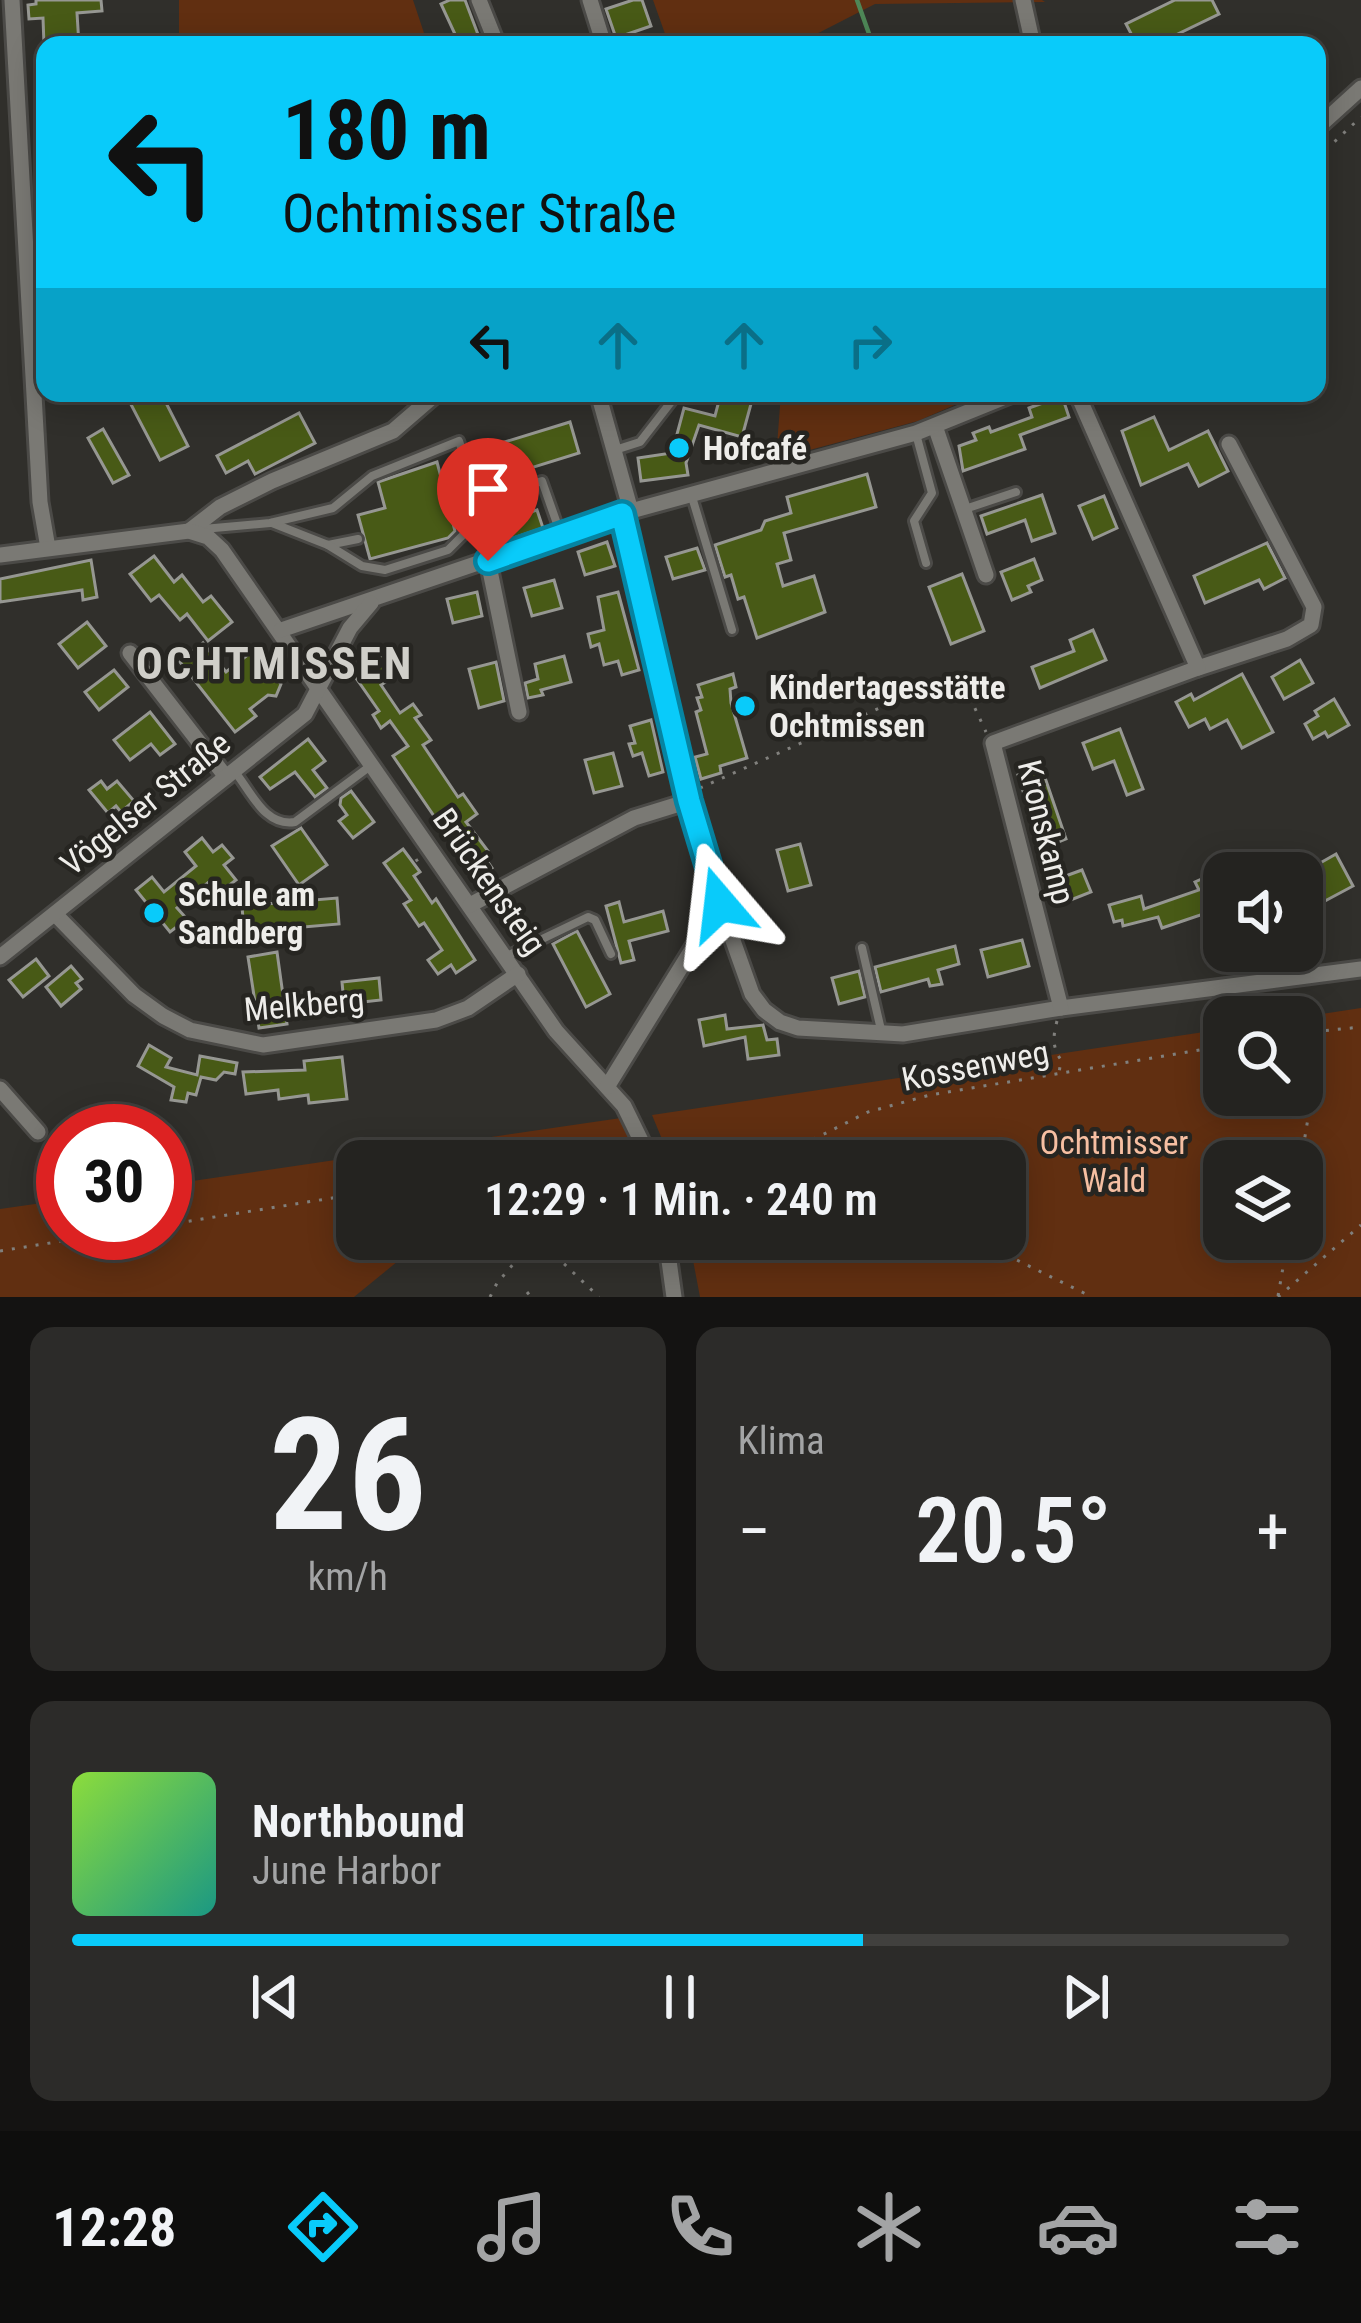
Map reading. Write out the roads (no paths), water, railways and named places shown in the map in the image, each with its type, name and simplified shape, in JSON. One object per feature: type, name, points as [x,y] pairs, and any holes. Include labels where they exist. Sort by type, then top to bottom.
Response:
[{"type":"street","points":[[12,0],[40,502],[48,548]]},
{"type":"street","points":[[479,0],[493,36]]},
{"type":"street","points":[[590,0],[601,36]]},
{"type":"street","points":[[1023,0],[1031,36]]},
{"type":"street","points":[[1326,120],[1361,88]]},
{"type":"street","points":[[0,555],[189,531],[220,508],[272,482],[392,431],[426,402]]},
{"type":"street","points":[[600,402],[688,796],[752,994],[780,1022],[798,1028],[882,1035],[1361,969]]},
{"type":"street","points":[[281,630],[627,513],[916,433],[993,402]]},
{"type":"street","points":[[1081,402],[1198,668]]},
{"type":"street","points":[[935,426],[986,575]]},
{"type":"street","name":"Kronskamp","points":[[1061,1008],[993,743],[1287,639],[1311,625],[1314,607],[1228,445]]},
{"type":"street","name":"Brückensteig","points":[[189,531],[208,537],[222,550],[556,1031],[607,1087],[643,1140]]},
{"type":"street","points":[[493,560],[519,712]]},
{"type":"street","name":"Vögelser Straße","points":[[0,956],[305,714],[350,628],[373,601]]},
{"type":"street","points":[[130,653],[230,774]]},
{"type":"street","points":[[470,905],[634,818],[688,796]]},
{"type":"street","points":[[607,1087],[720,904]]},
{"type":"street","name":"Melkberg","points":[[55,914],[134,995],[163,1016],[190,1030],[263,1045],[436,1020],[468,1008],[518,974]]},
{"type":"street","points":[[0,1089],[36,1130]]},
{"type":"street","points":[[669,1260],[674,1297]]},
{"type":"lane","points":[[614,451],[640,442],[671,402]]},
{"type":"lane","points":[[916,433],[932,494],[914,520],[926,563]]},
{"type":"lane","points":[[189,531],[270,523],[333,508],[372,476],[459,441],[493,560]]},
{"type":"lane","points":[[479,501],[542,481],[561,536]]},
{"type":"lane","points":[[964,510],[1016,492]]},
{"type":"lane","points":[[692,495],[733,630]]},
{"type":"lane","points":[[270,523],[328,544],[362,566],[385,570],[448,550],[483,515]]},
{"type":"lane","points":[[328,544],[358,539]]},
{"type":"lane","points":[[230,774],[280,824],[295,822],[373,765]]},
{"type":"lane","points":[[506,956],[588,917],[595,920],[611,954]]},
{"type":"lane","points":[[862,948],[882,1035]]},
{"type":"waterway","points":[[857,0],[870,36]]},
{"type":"place","name":"Hofcafé","points":[[679,448]]},
{"type":"place","name":"Kindertagesstätte Ochtmissen","points":[[745,706]]},
{"type":"place","name":"Schule am Sandberg","points":[[154,913]]},
{"type":"district","name":"OCHTMISSEN","points":[[275,663]]},
{"type":"park label","name":"Ochtmisser Wald","points":[[1114,1161]]}]
